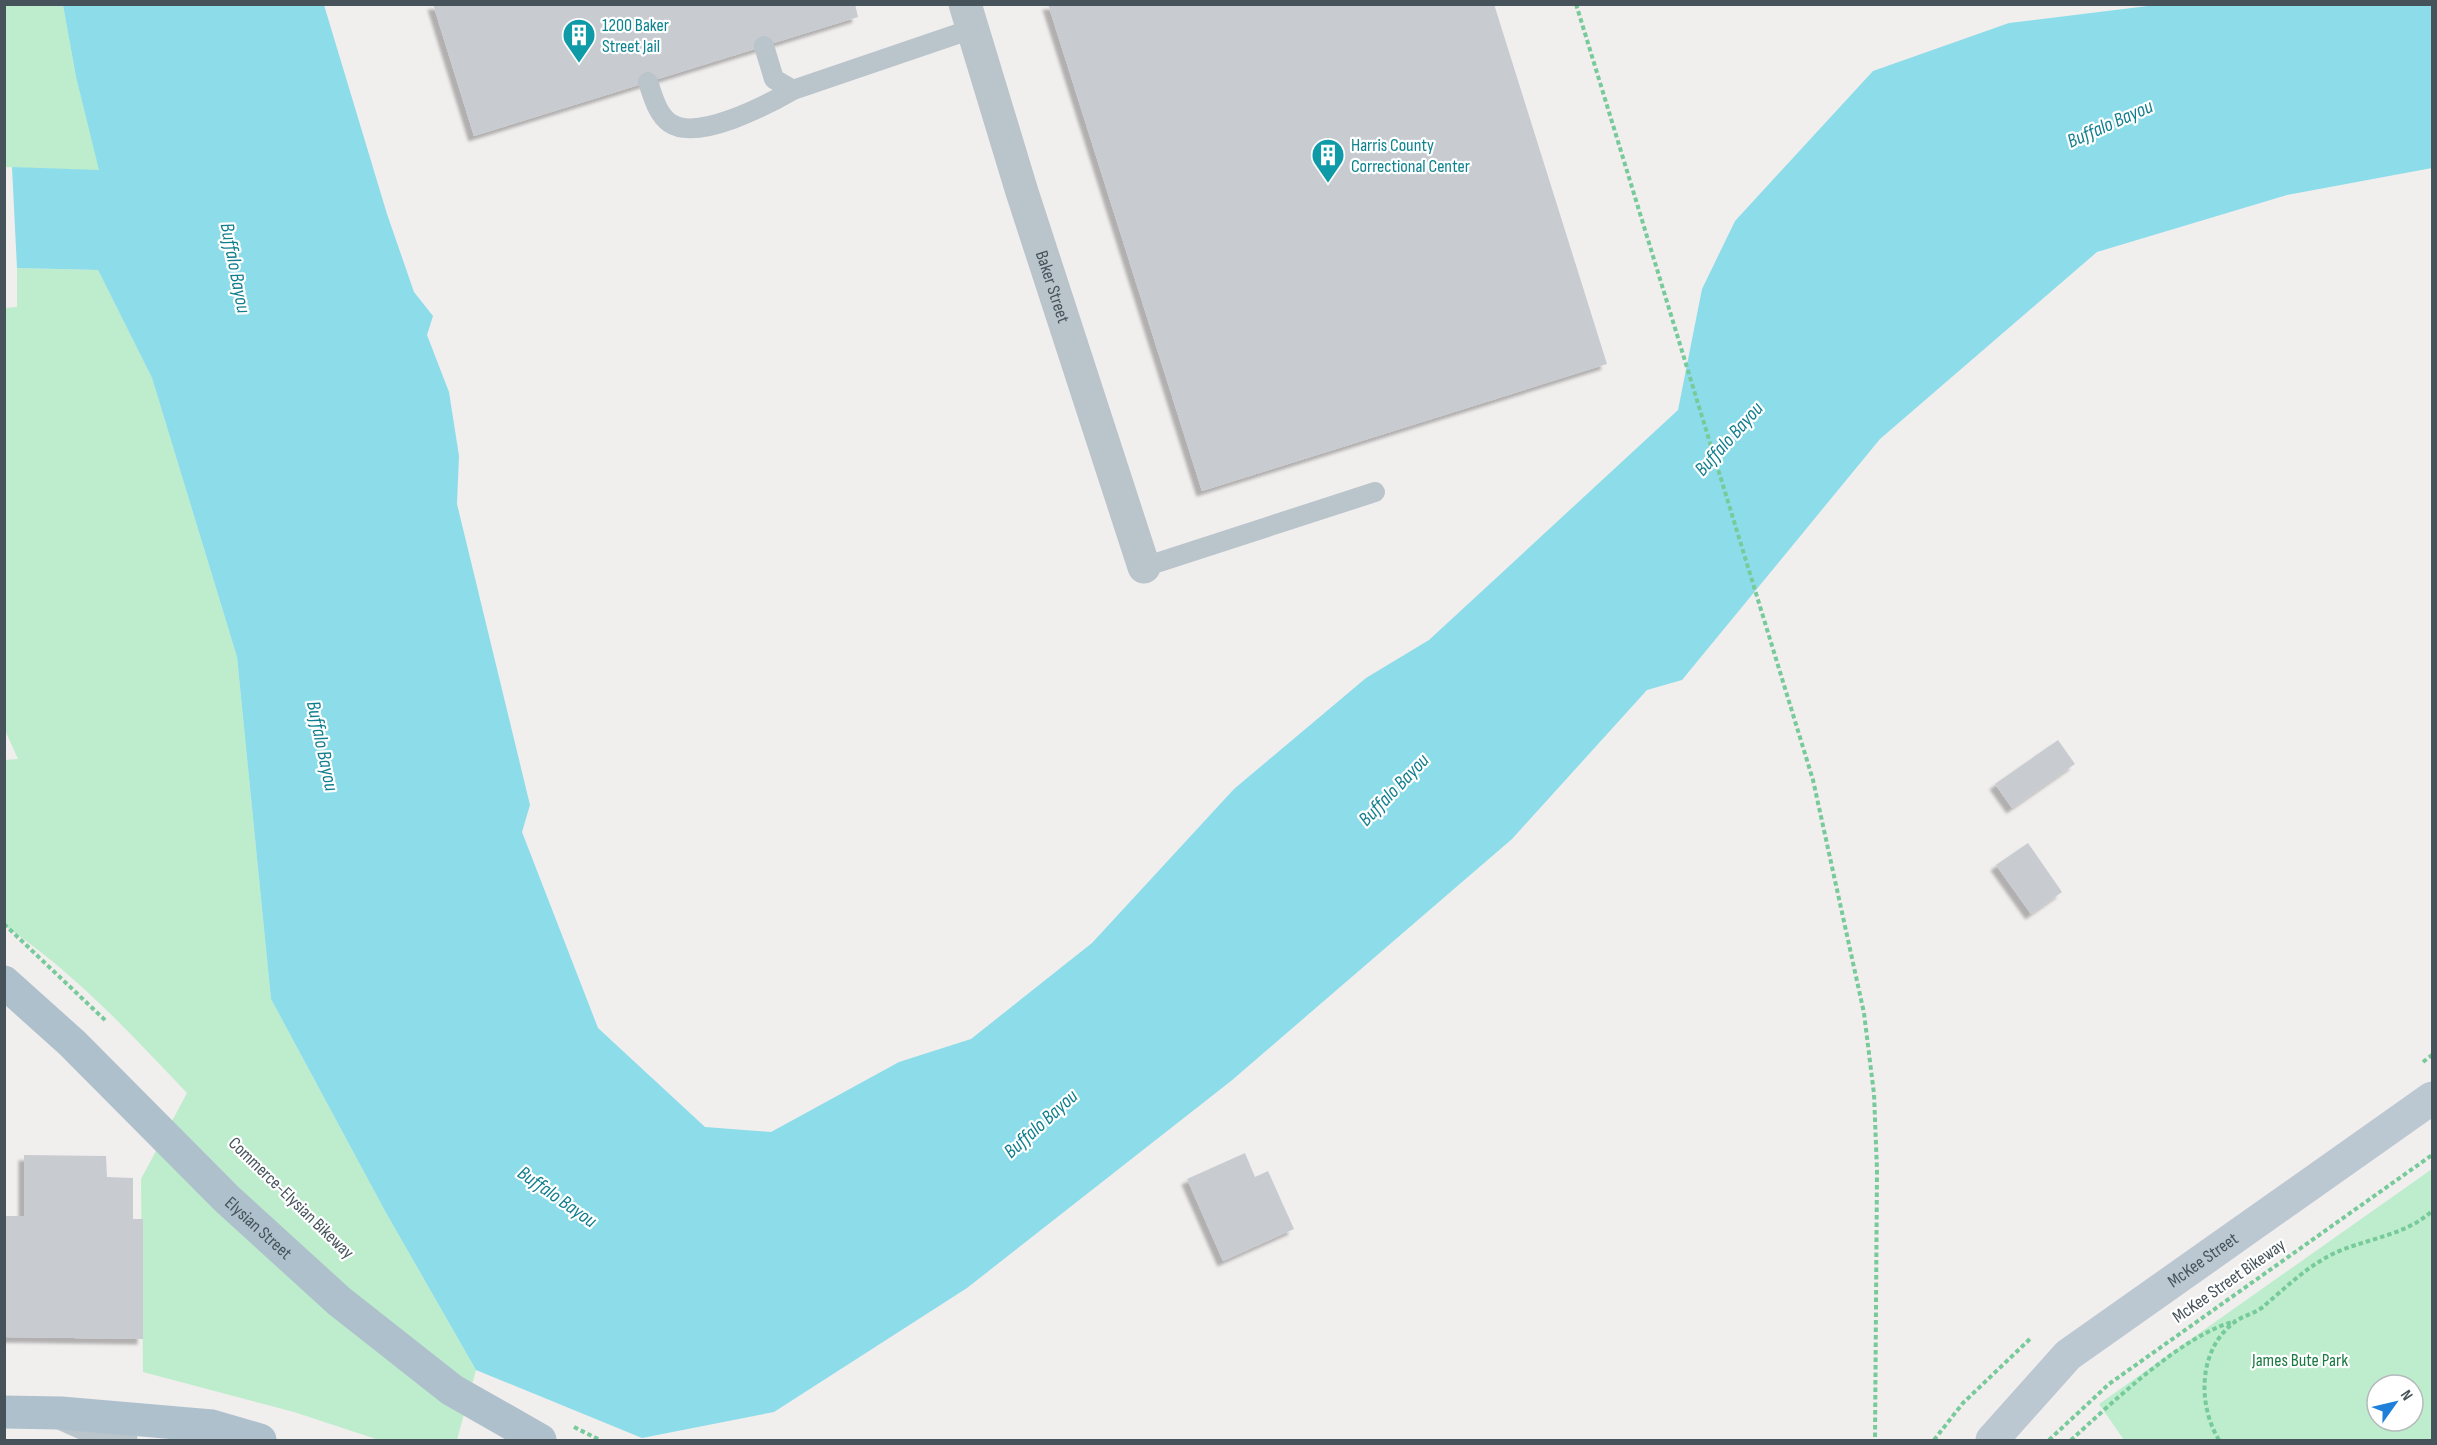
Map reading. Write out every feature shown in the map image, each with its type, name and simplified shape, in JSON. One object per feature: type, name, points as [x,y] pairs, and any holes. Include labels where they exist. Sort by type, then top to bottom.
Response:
[{"type":"main road","name":"Elysian Street","points":[[4,982],[72,1043],[227,1199],[339,1301],[452,1390],[540,1440]]},
{"type":"main road","name":"McKee Street","points":[[1992,1440],[2068,1355],[2433,1098]]},
{"type":"main road","points":[[4,1412],[61,1413],[212,1426],[260,1440]]},
{"type":"street","name":"Baker Street","points":[[969,17],[1144,567]]},
{"type":"street","points":[[61,1413],[122,1440]]},
{"type":"lane","points":[[648,82],[659,110],[671,124],[701,129],[768,104],[793,90],[969,17]]},
{"type":"lane","points":[[764,46],[774,79],[793,90]]},
{"type":"lane","points":[[1144,567],[1375,492]]},
{"type":"path","points":[[1576,4],[1813,780],[1864,1013],[1874,1094],[1877,1170],[1875,1440]]},
{"type":"path","points":[[4,924],[113,1029]]},
{"type":"path","name":"McKee Street Bikeway","points":[[2049,1440],[2109,1384],[2433,1155]]},
{"type":"path","points":[[2071,1440],[2138,1381],[2215,1326],[2237,1321],[2257,1312],[2298,1277],[2335,1253],[2403,1230],[2433,1211]]},
{"type":"path","points":[[2219,1440],[2203,1397],[2204,1382],[2216,1345],[2237,1321]]},
{"type":"path","points":[[568,1424],[600,1440]]},
{"type":"green space","points":[[4,5],[63,5],[76,77],[100,171],[5,167]]},
{"type":"green space","points":[[17,268],[98,270],[152,378],[237,657],[271,999],[385,1211],[476,1370],[457,1440],[379,1440],[294,1412],[143,1372],[141,1179],[187,1093],[78,983],[5,926],[4,760],[18,759],[4,728],[5,308],[17,307]]},
{"type":"green space","name":"James Bute Park","points":[[2432,1169],[2432,1440],[2124,1440],[2099,1404]]},
{"type":"water","name":"Buffalo Bayou","points":[[63,5],[324,5],[387,214],[414,292],[433,316],[427,335],[449,392],[459,456],[457,504],[530,805],[522,832],[598,1028],[705,1127],[771,1132],[899,1062],[971,1039],[1092,943],[1234,789],[1366,678],[1429,640],[1678,410],[1702,289],[1735,221],[1873,71],[2009,23],[2156,5],[2432,5],[2432,168],[2287,195],[2097,252],[1880,439],[1682,680],[1647,690],[1512,839],[1231,1081],[967,1288],[774,1412],[642,1438],[476,1370],[385,1211],[271,999],[237,657],[152,378],[98,270],[17,268],[12,167],[99,170],[76,77]]},
{"type":"building","name":"1200 Baker Street Jail","points":[[433,4],[855,4],[858,17],[474,136]]},
{"type":"building","name":"Harris County Correctional Center","points":[[1048,4],[1494,4],[1607,364],[1202,491]]},
{"type":"building","points":[[2058,740],[2075,764],[2012,808],[1995,784]]},
{"type":"building","points":[[2028,843],[2062,892],[2031,914],[1996,865]]},
{"type":"building","points":[[1245,1153],[1255,1177],[1268,1171],[1294,1229],[1223,1261],[1187,1179]]},
{"type":"building","points":[[24,1155],[106,1156],[107,1177],[133,1178],[133,1219],[143,1219],[143,1339],[4,1337],[4,1216],[24,1216]]},
{"type":"place","name":"1200 Baker Street Jail","points":[[579,64]]},
{"type":"place","name":"Harris County Correctional Center","points":[[1328,184]]}]
